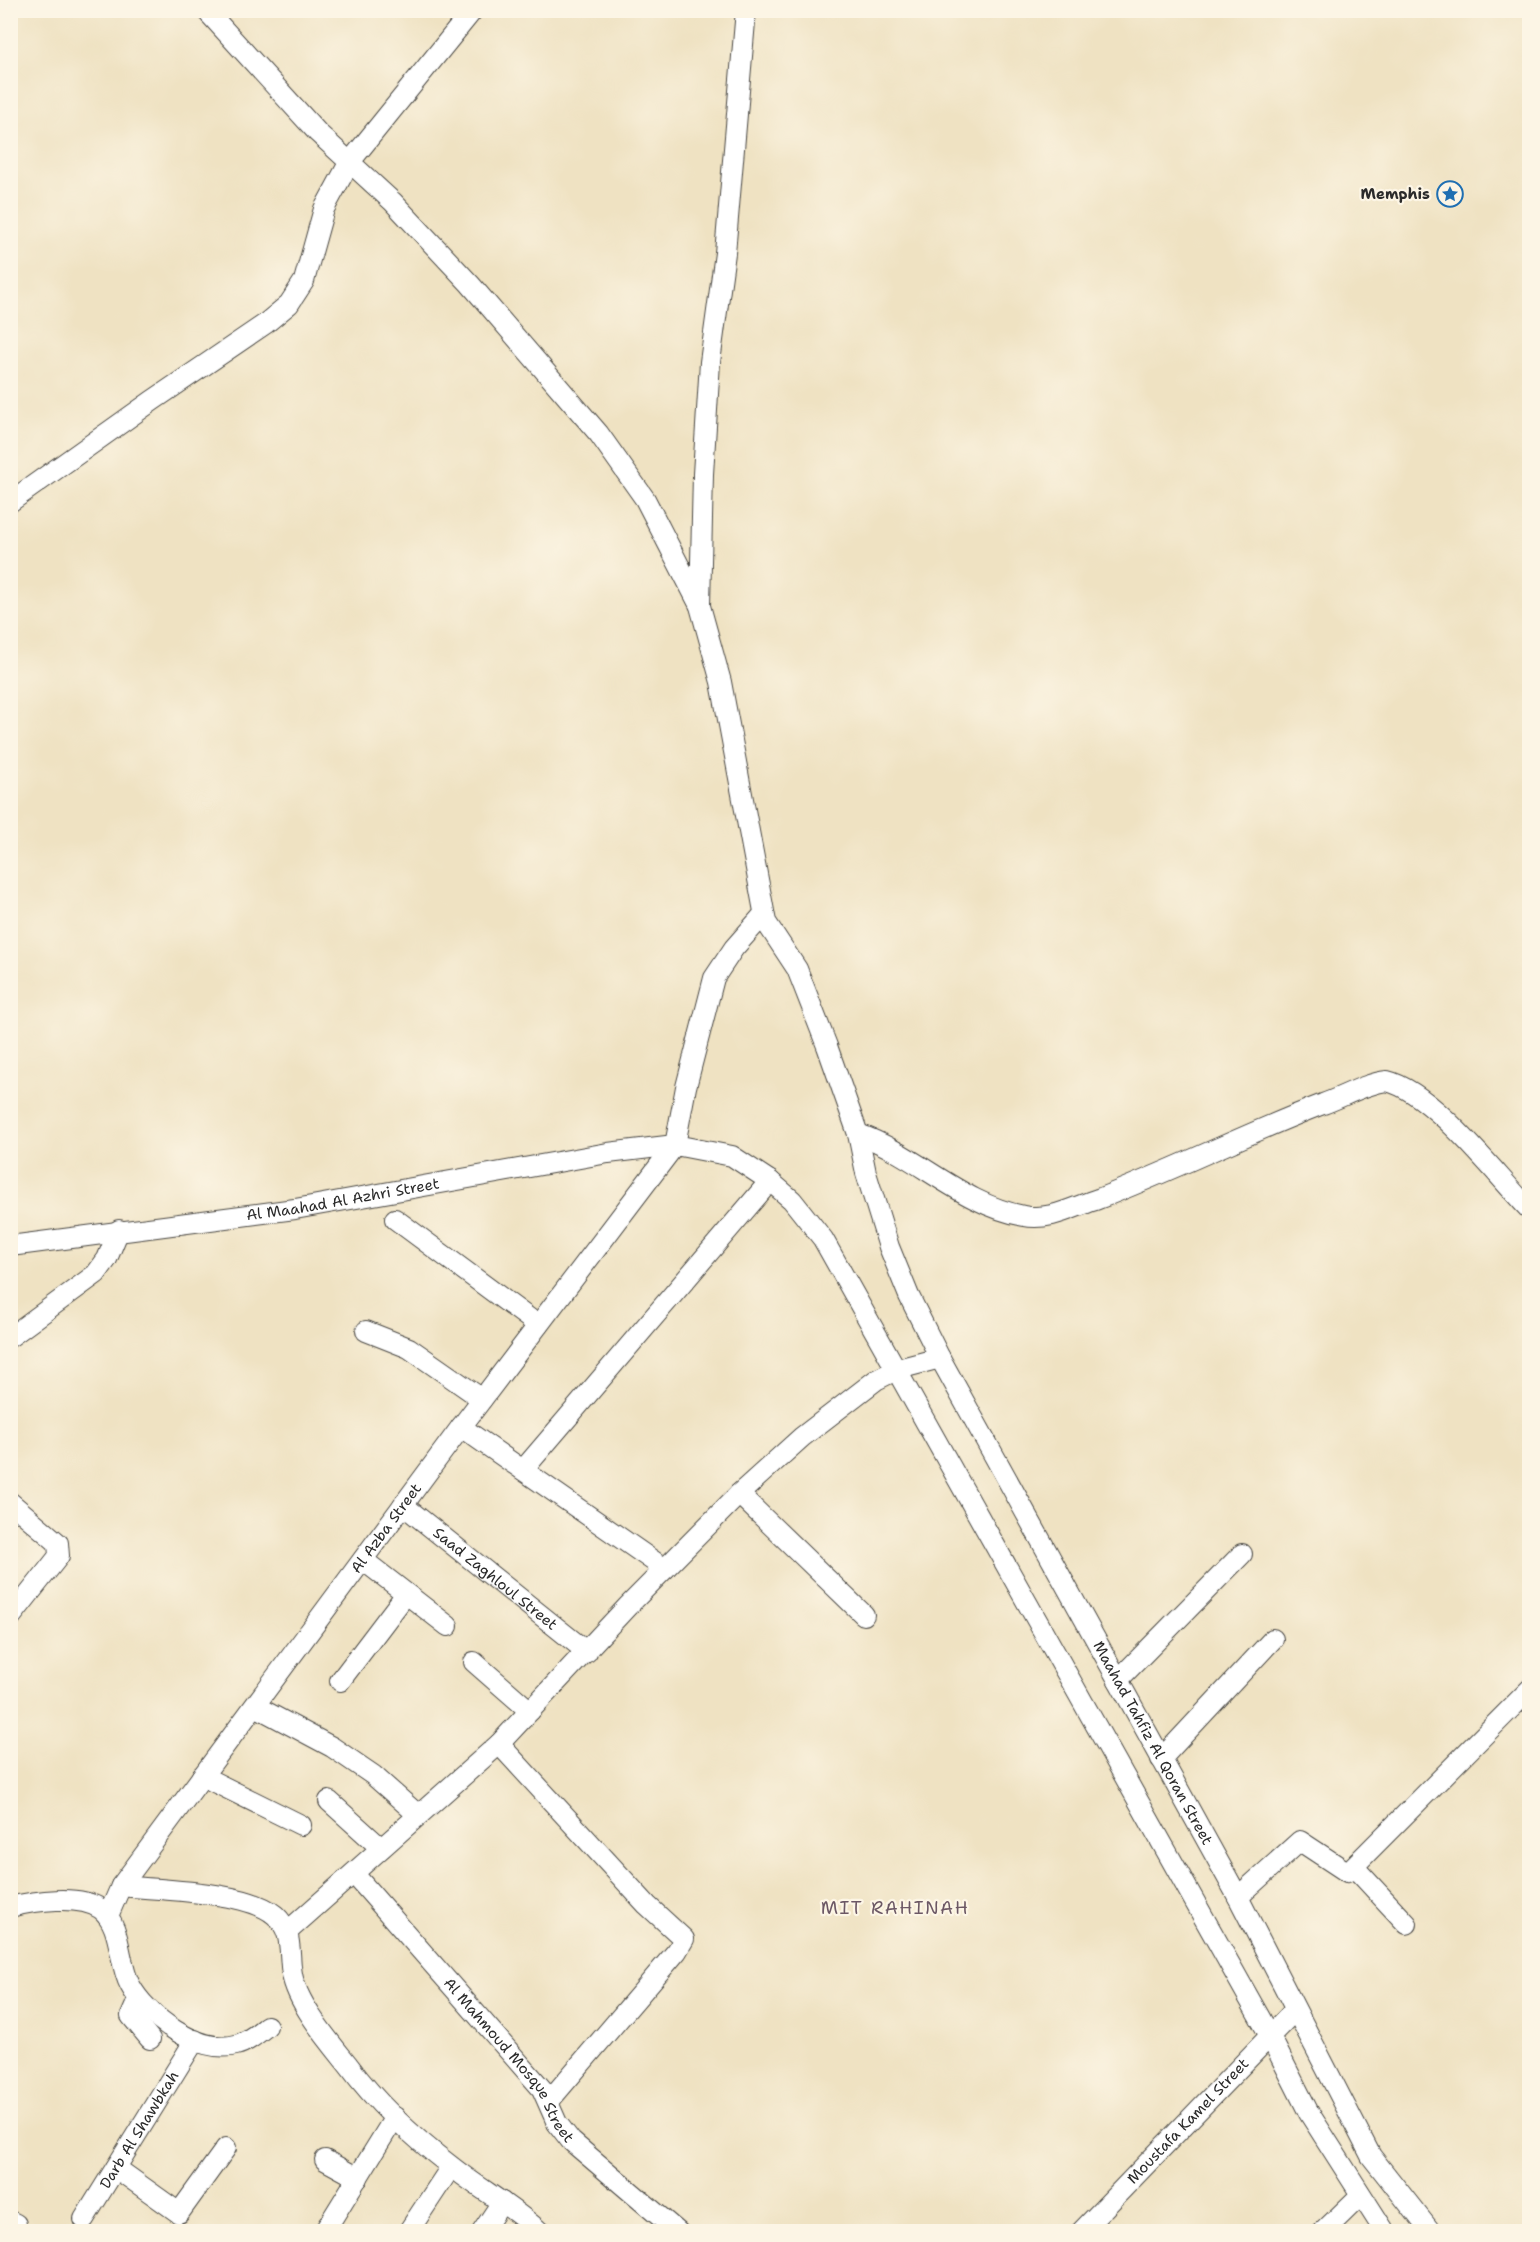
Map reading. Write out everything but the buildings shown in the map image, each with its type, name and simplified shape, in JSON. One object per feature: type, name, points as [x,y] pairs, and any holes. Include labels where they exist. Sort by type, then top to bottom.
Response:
[{"type":"street","points":[[206,10],[349,163],[393,202],[471,284],[599,434],[645,499],[700,606]]},
{"type":"street","points":[[10,502],[152,400],[265,324],[290,304],[304,280],[324,209],[336,183],[349,163],[472,10]]},
{"type":"street","points":[[700,606],[703,474],[710,362],[725,253],[746,10]]},
{"type":"street","name":"Maahad Tahfiz Al Qoran Street","points":[[700,606],[721,682],[764,914],[770,929],[796,969],[858,1134],[869,1182],[889,1247],[909,1296],[940,1358],[1238,1897],[1371,2156],[1431,2232]]},
{"type":"street","points":[[675,1145],[686,1087],[714,978],[734,948],[764,914]]},
{"type":"street","points":[[858,1134],[883,1143],[959,1190],[998,1208],[1023,1216],[1047,1218],[1146,1181],[1303,1112],[1387,1081],[1405,1088],[1442,1117],[1490,1163],[1530,1210]]},
{"type":"street","name":"Al Maahad Al Azhri Street","points":[[10,1246],[119,1230],[295,1209],[608,1153],[675,1145],[732,1156],[770,1181],[792,1200],[823,1239],[1269,2034],[1309,2113],[1385,2232]]},
{"type":"street","name":"Al Azba Street","points":[[108,1916],[121,1886],[461,1427],[675,1145]]},
{"type":"street","points":[[523,1470],[770,1181]]},
{"type":"street","points":[[395,1219],[538,1325]]},
{"type":"street","points":[[10,1336],[96,1274],[107,1259],[119,1230]]},
{"type":"street","points":[[366,1331],[409,1348],[482,1399]]},
{"type":"street","points":[[287,1932],[354,1874],[417,1814],[499,1744],[664,1569],[739,1494],[835,1410],[876,1380],[898,1370],[940,1358]]},
{"type":"street","points":[[461,1427],[664,1569]]},
{"type":"street","points":[[739,1494],[864,1615]]},
{"type":"street","points":[[10,1502],[58,1544],[60,1550],[59,1556],[10,1618]]},
{"type":"street","name":"Saad Zaghloul Street","points":[[403,1505],[587,1652]]},
{"type":"street","points":[[1118,1680],[1242,1554]]},
{"type":"street","points":[[363,1560],[448,1626]]},
{"type":"street","points":[[340,1681],[406,1594]]},
{"type":"street","points":[[1161,1759],[1273,1639]]},
{"type":"street","points":[[474,1662],[530,1711]]},
{"type":"street","points":[[1238,1897],[1300,1841],[1347,1872],[1530,1689]]},
{"type":"street","points":[[255,1706],[332,1747],[373,1775],[417,1814]]},
{"type":"street","points":[[499,1744],[646,1905],[684,1939],[677,1951],[549,2101]]},
{"type":"street","points":[[202,1776],[301,1825]]},
{"type":"street","points":[[329,1801],[381,1848]]},
{"type":"street","points":[[1354,1867],[1407,1924]]},
{"type":"street","name":"Al Mahmoud Mosque Street","points":[[354,1874],[525,2069],[549,2101],[557,2123],[571,2141],[678,2232]]},
{"type":"street","points":[[121,1886],[246,1900],[275,1915],[287,1932],[291,1952],[291,1973],[298,1993],[350,2067],[378,2102],[452,2167],[540,2232]]},
{"type":"street","points":[[10,1906],[35,1900],[60,1900],[96,1906],[108,1916],[129,1984],[138,2000],[157,2020],[195,2040],[236,2046],[246,2042],[267,2025]]},
{"type":"street","points":[[138,2000],[131,2016],[150,2039]]},
{"type":"street","name":"Moustafa Kamel Street","points":[[1081,2232],[1269,2034],[1295,2010]]},
{"type":"street","name":"Darb Al Shawbkah","points":[[84,2219],[195,2040]]},
{"type":"street","points":[[324,2232],[395,2117]]},
{"type":"street","points":[[116,2168],[179,2213],[183,2211],[226,2148]]},
{"type":"street","points":[[325,2160],[358,2178]]},
{"type":"street","points":[[408,2232],[452,2167]]},
{"type":"street","points":[[1323,2232],[1360,2196]]},
{"type":"street","points":[[482,2232],[502,2202]]},
{"type":"place","name":"Memphis","points":[[1450,194]]},
{"type":"district","name":"MIT RAHINAH","points":[[895,1908]]}]
